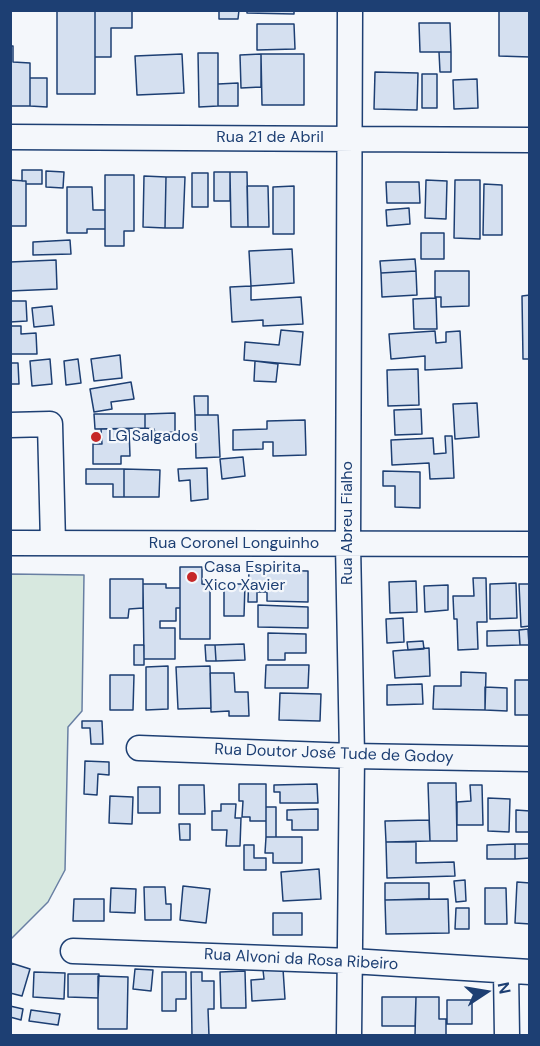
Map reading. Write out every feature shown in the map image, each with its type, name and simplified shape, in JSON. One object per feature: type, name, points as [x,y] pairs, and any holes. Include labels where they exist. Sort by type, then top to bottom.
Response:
[{"type":"street","name":"Rua Abreu Fialho","points":[[349,1035],[352,756],[348,544],[350,10]]},
{"type":"street","name":"Rua 21 de Abril","points":[[10,138],[530,140]]},
{"type":"street","points":[[10,425],[50,424],[53,543]]},
{"type":"street","name":"Rua Coronel Longuinho","points":[[10,543],[530,544]]},
{"type":"street","name":"Rua Doutor José Tude de Godoy","points":[[138,748],[352,756],[530,759]]},
{"type":"street","name":"Rua Alvoni da Rosa Ribeiro","points":[[73,951],[351,961],[518,972]]},
{"type":"street","points":[[507,1035],[518,972]]},
{"type":"shaded area","points":[[11,574],[84,575],[82,711],[68,727],[65,870],[48,902],[11,939]]},
{"type":"building","points":[[57,10],[95,10],[95,94],[57,94]]},
{"type":"building","points":[[95,10],[132,10],[132,28],[111,28],[111,57],[95,57]]},
{"type":"building","points":[[219,10],[239,10],[238,19],[219,19]]},
{"type":"building","points":[[247,10],[294,10],[294,14],[247,13]]},
{"type":"building","points":[[499,10],[530,10],[530,57],[499,56]]},
{"type":"building","points":[[419,23],[450,23],[451,52],[420,52]]},
{"type":"building","points":[[257,24],[294,24],[295,49],[257,50]]},
{"type":"building","points":[[10,46],[13,46],[13,62],[30,63],[30,106],[10,106]]},
{"type":"building","points":[[439,52],[451,52],[451,72],[440,72]]},
{"type":"building","points":[[198,53],[218,53],[218,106],[199,107]]},
{"type":"building","points":[[182,54],[184,93],[137,95],[135,56]]},
{"type":"building","points":[[261,54],[261,87],[241,88],[240,55]]},
{"type":"building","points":[[261,54],[304,54],[304,105],[262,105]]},
{"type":"building","points":[[375,72],[418,73],[417,110],[374,109]]},
{"type":"building","points":[[422,74],[437,74],[437,108],[422,108]]},
{"type":"building","points":[[30,78],[47,78],[47,107],[30,106]]},
{"type":"building","points":[[477,79],[478,108],[454,109],[453,80]]},
{"type":"building","points":[[238,83],[238,106],[218,106],[218,84]]},
{"type":"building","points":[[22,170],[42,170],[42,184],[26,184],[26,181],[22,181]]},
{"type":"building","points":[[46,171],[64,172],[63,188],[46,187]]},
{"type":"building","points":[[214,172],[230,172],[230,201],[214,201]]},
{"type":"building","points":[[230,172],[247,172],[248,227],[231,227]]},
{"type":"building","points":[[192,173],[208,173],[208,207],[192,207]]},
{"type":"building","points":[[105,175],[134,175],[134,231],[124,231],[124,246],[105,246]]},
{"type":"building","points":[[144,176],[166,177],[165,228],[143,227]]},
{"type":"building","points":[[166,177],[185,177],[183,228],[165,228]]},
{"type":"building","points":[[10,180],[26,181],[26,226],[10,226]]},
{"type":"building","points":[[426,180],[447,181],[446,219],[425,218]]},
{"type":"building","points":[[455,180],[480,180],[480,239],[454,238]]},
{"type":"building","points":[[386,182],[419,182],[420,203],[387,203]]},
{"type":"building","points":[[484,184],[502,185],[502,235],[483,235]]},
{"type":"building","points":[[247,186],[268,186],[269,227],[248,227]]},
{"type":"building","points":[[294,186],[294,234],[273,234],[273,187]]},
{"type":"building","points":[[67,187],[92,187],[93,210],[105,210],[105,229],[87,229],[87,233],[67,233]]},
{"type":"building","points":[[409,208],[410,224],[387,226],[386,210]]},
{"type":"building","points":[[421,233],[444,233],[444,259],[421,259]]},
{"type":"building","points":[[70,240],[71,254],[33,255],[33,242]]},
{"type":"building","points":[[292,249],[294,283],[251,286],[249,251]]},
{"type":"building","points":[[415,259],[416,271],[381,273],[380,261]]},
{"type":"building","points":[[56,260],[57,289],[10,291],[10,262]]},
{"type":"building","points":[[416,271],[417,295],[382,297],[381,273]]},
{"type":"building","points":[[435,271],[469,271],[469,306],[441,307],[441,297],[435,297]]},
{"type":"building","points":[[251,286],[251,300],[301,297],[303,324],[263,326],[263,320],[232,322],[230,287]]},
{"type":"building","points":[[530,295],[530,359],[523,359],[522,296]]},
{"type":"building","points":[[436,298],[437,329],[414,329],[413,299]]},
{"type":"building","points":[[10,301],[26,301],[27,321],[10,322]]},
{"type":"building","points":[[52,306],[54,325],[34,327],[32,308]]},
{"type":"building","points":[[10,326],[21,326],[21,334],[36,333],[37,354],[10,354]]},
{"type":"building","points":[[281,330],[303,332],[300,365],[244,360],[245,342],[279,345]]},
{"type":"building","points":[[435,331],[436,343],[446,342],[446,332],[460,331],[462,368],[425,370],[425,356],[391,359],[389,334]]},
{"type":"building","points":[[120,355],[122,378],[94,381],[91,359]]},
{"type":"building","points":[[50,359],[52,384],[32,386],[30,361]]},
{"type":"building","points":[[78,359],[81,383],[66,385],[64,361]]},
{"type":"building","points":[[255,361],[278,364],[276,382],[254,381]]},
{"type":"building","points":[[10,363],[18,363],[19,384],[10,384]]},
{"type":"building","points":[[418,369],[419,405],[388,406],[387,370]]},
{"type":"building","points":[[131,382],[134,399],[111,402],[112,409],[94,412],[90,389]]},
{"type":"building","points":[[194,396],[208,396],[208,415],[195,415]]},
{"type":"building","points":[[477,403],[479,437],[455,439],[453,404]]},
{"type":"building","points":[[421,409],[422,434],[395,435],[394,410]]},
{"type":"building","points":[[175,413],[175,432],[155,433],[154,429],[145,428],[145,414]]},
{"type":"building","points":[[94,414],[145,414],[145,428],[95,429]]},
{"type":"building","points":[[195,415],[218,415],[220,457],[196,458]]},
{"type":"building","points":[[305,420],[306,455],[273,456],[273,442],[263,442],[263,449],[233,450],[233,430],[267,429],[267,421]]},
{"type":"building","points":[[101,429],[129,429],[130,456],[121,456],[121,464],[93,464],[93,444],[102,444]]},
{"type":"building","points":[[445,436],[452,436],[454,478],[430,479],[429,463],[392,465],[391,440],[433,438],[434,454],[446,453]]},
{"type":"building","points":[[243,457],[245,476],[222,479],[220,459]]},
{"type":"building","points":[[207,468],[208,499],[191,501],[190,480],[179,481],[178,469]]},
{"type":"building","points":[[86,469],[124,469],[124,497],[113,497],[113,484],[86,484]]},
{"type":"building","points":[[124,469],[160,470],[159,497],[124,497]]},
{"type":"building","points":[[383,471],[420,472],[420,508],[395,507],[395,486],[383,486]]},
{"type":"building","points":[[180,567],[202,567],[202,584],[210,585],[210,639],[180,639]]},
{"type":"building","points":[[249,570],[308,571],[308,602],[267,601],[267,592],[257,592],[257,602],[248,602]]},
{"type":"building","points":[[473,578],[486,578],[487,622],[477,622],[478,649],[458,650],[457,619],[454,619],[453,596],[474,596]]},
{"type":"building","points":[[110,579],[143,579],[143,608],[129,609],[128,618],[110,618]]},
{"type":"building","points":[[416,581],[417,612],[390,613],[389,582]]},
{"type":"building","points":[[516,583],[517,618],[490,619],[490,584]]},
{"type":"building","points":[[143,584],[166,584],[166,588],[180,588],[180,608],[176,608],[176,621],[160,621],[160,628],[175,628],[175,659],[144,659]]},
{"type":"building","points":[[224,584],[245,584],[244,616],[224,616]]},
{"type":"building","points":[[519,584],[530,584],[530,626],[521,627]]},
{"type":"building","points":[[448,585],[448,610],[425,612],[424,586]]},
{"type":"building","points":[[258,605],[308,607],[308,628],[258,627]]},
{"type":"building","points":[[403,618],[404,642],[387,643],[386,619]]},
{"type":"building","points":[[528,629],[529,645],[520,645],[519,630]]},
{"type":"building","points":[[519,630],[520,645],[487,646],[487,631]]},
{"type":"building","points":[[268,633],[306,634],[306,653],[285,653],[285,660],[268,660]]},
{"type":"building","points":[[423,641],[424,649],[408,650],[407,642]]},
{"type":"building","points":[[244,644],[245,660],[216,661],[215,645]]},
{"type":"building","points":[[134,645],[144,645],[144,665],[134,665]]},
{"type":"building","points":[[205,645],[215,645],[216,661],[206,661]]},
{"type":"building","points":[[429,648],[430,676],[395,678],[393,651]]},
{"type":"building","points":[[266,665],[309,665],[308,688],[265,688]]},
{"type":"building","points":[[168,666],[168,709],[146,710],[146,667]]},
{"type":"building","points":[[210,666],[211,708],[178,709],[176,667]]},
{"type":"building","points":[[461,672],[486,673],[485,710],[433,709],[434,686],[461,686]]},
{"type":"building","points":[[210,673],[234,673],[235,692],[248,692],[249,716],[229,716],[229,711],[211,712]]},
{"type":"building","points":[[110,675],[134,675],[133,710],[110,710]]},
{"type":"building","points":[[515,680],[530,680],[530,715],[515,715]]},
{"type":"building","points":[[422,684],[423,704],[387,705],[387,685]]},
{"type":"building","points":[[485,687],[507,688],[507,711],[485,710]]},
{"type":"building","points":[[280,693],[321,694],[320,721],[279,720]]},
{"type":"building","points":[[82,721],[102,721],[103,744],[91,744],[90,728],[82,728]]},
{"type":"building","points":[[85,761],[109,762],[109,775],[98,774],[97,795],[84,794]]},
{"type":"building","points":[[428,783],[456,783],[457,841],[430,841]]},
{"type":"building","points":[[239,784],[266,784],[266,821],[250,821],[250,817],[242,817],[243,801],[239,801]]},
{"type":"building","points":[[317,784],[318,803],[280,803],[280,792],[274,792],[274,785]]},
{"type":"building","points":[[179,785],[204,785],[205,814],[179,814]]},
{"type":"building","points":[[470,785],[482,785],[483,825],[457,825],[457,802],[471,801]]},
{"type":"building","points":[[138,787],[160,787],[160,813],[138,813]]},
{"type":"building","points":[[110,796],[133,797],[132,824],[109,823]]},
{"type":"building","points":[[488,798],[510,799],[509,832],[488,831]]},
{"type":"building","points":[[221,804],[236,804],[235,818],[241,818],[240,846],[226,846],[227,830],[212,830],[212,811],[221,811]]},
{"type":"building","points":[[266,807],[276,807],[276,837],[266,837]]},
{"type":"building","points":[[318,809],[318,830],[292,830],[292,820],[287,820],[287,810]]},
{"type":"building","points":[[516,810],[530,811],[530,841],[529,832],[516,832]]},
{"type":"building","points":[[429,820],[430,841],[386,842],[385,821]]},
{"type":"building","points":[[179,824],[190,824],[190,840],[180,840]]},
{"type":"building","points":[[266,837],[302,837],[302,863],[273,863],[273,853],[265,853]]},
{"type":"building","points":[[386,842],[416,842],[416,863],[454,862],[455,876],[387,878]]},
{"type":"building","points":[[515,844],[530,844],[530,858],[515,859]]},
{"type":"building","points":[[515,844],[515,859],[487,859],[487,845]]},
{"type":"building","points":[[244,845],[254,845],[254,858],[266,858],[266,870],[244,870]]},
{"type":"building","points":[[319,869],[321,899],[283,901],[281,872]]},
{"type":"building","points":[[465,880],[466,901],[456,902],[454,881]]},
{"type":"building","points":[[517,882],[530,883],[530,924],[515,923]]},
{"type":"building","points":[[385,883],[429,883],[429,899],[385,900]]},
{"type":"building","points":[[183,886],[210,889],[206,923],[180,920]]},
{"type":"building","points":[[144,887],[165,887],[166,904],[171,904],[171,920],[145,920]]},
{"type":"building","points":[[111,888],[136,889],[135,913],[110,912]]},
{"type":"building","points":[[485,888],[506,888],[507,924],[485,924]]},
{"type":"building","points":[[74,899],[104,899],[104,921],[73,921]]},
{"type":"building","points":[[448,899],[449,933],[386,934],[385,900]]},
{"type":"building","points":[[456,908],[469,908],[469,929],[455,929]]},
{"type":"building","points":[[273,913],[302,913],[302,935],[273,935]]},
{"type":"building","points":[[11,963],[30,969],[22,996],[10,993]]},
{"type":"building","points":[[135,969],[153,970],[151,991],[133,989]]},
{"type":"building","points":[[283,969],[285,999],[252,1001],[251,980],[264,979],[263,970]]},
{"type":"building","points":[[245,971],[246,1008],[221,1008],[220,972]]},
{"type":"building","points":[[34,972],[65,973],[64,999],[33,997]]},
{"type":"building","points":[[162,972],[186,972],[186,999],[176,999],[176,1011],[162,1011]]},
{"type":"building","points":[[191,972],[202,972],[202,981],[214,981],[214,1009],[208,1009],[209,1036],[192,1036]]},
{"type":"building","points":[[68,974],[99,974],[98,998],[68,997]]},
{"type":"building","points":[[98,976],[128,977],[127,1029],[98,1029]]},
{"type":"building","points":[[382,997],[416,997],[415,1026],[382,1026]]},
{"type":"building","points":[[416,997],[439,997],[439,1019],[446,1019],[446,1036],[415,1036]]},
{"type":"building","points":[[447,1000],[472,1000],[472,1024],[447,1024]]},
{"type":"building","points":[[10,1006],[23,1009],[21,1020],[10,1017]]},
{"type":"building","points":[[31,1010],[60,1014],[58,1025],[29,1021]]},
{"type":"place","name":"LG Salgados","points":[[96,437]]},
{"type":"place","name":"Casa Espirita Xico Xavier","points":[[192,577]]}]
